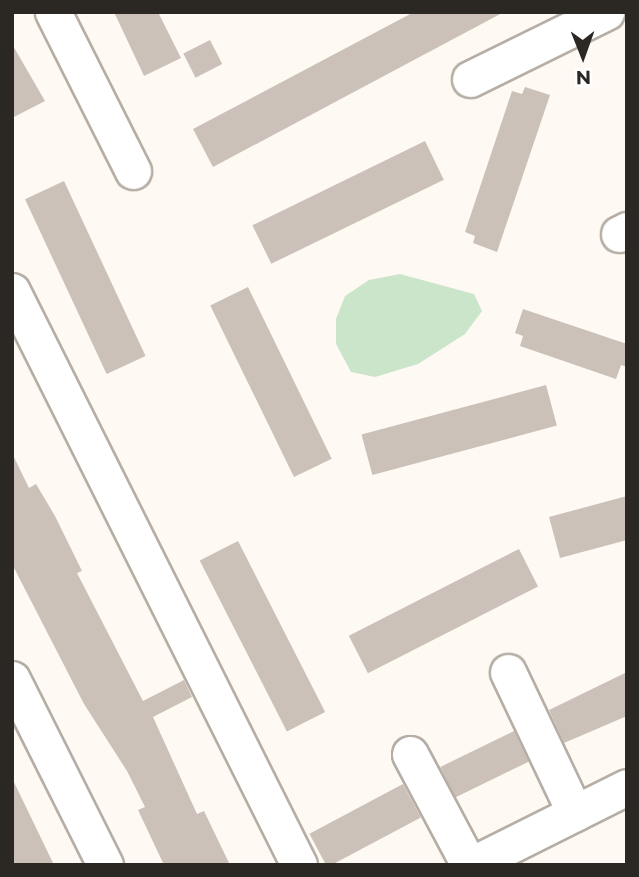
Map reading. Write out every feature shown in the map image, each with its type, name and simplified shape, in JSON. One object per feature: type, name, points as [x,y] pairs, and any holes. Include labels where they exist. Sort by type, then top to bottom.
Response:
[{"type":"street","points":[[53,12],[133,171]]},
{"type":"street","points":[[470,79],[606,12]]},
{"type":"street","points":[[12,291],[299,865]]},
{"type":"street","points":[[508,672],[575,813]]},
{"type":"street","points":[[12,679],[105,865]]},
{"type":"street","points":[[410,754],[484,862],[627,787]]},
{"type":"green space","points":[[400,274],[474,294],[482,311],[465,334],[418,364],[375,377],[351,372],[336,344],[336,319],[345,296],[369,280]]},
{"type":"building","points":[[114,12],[158,12],[181,58],[144,76]]},
{"type":"building","points":[[414,12],[504,12],[213,167],[193,129]]},
{"type":"building","points":[[210,40],[222,64],[196,78],[183,54]]},
{"type":"building","points":[[12,44],[45,101],[12,118]]},
{"type":"building","points":[[525,87],[550,95],[497,252],[473,243],[475,236],[465,232],[512,91],[522,94]]},
{"type":"building","points":[[425,141],[444,180],[271,264],[252,225]]},
{"type":"building","points":[[64,181],[146,356],[107,374],[25,199]]},
{"type":"building","points":[[248,287],[332,459],[294,477],[210,305]]},
{"type":"building","points":[[523,309],[627,344],[627,367],[621,365],[616,379],[520,346],[523,336],[515,333]]},
{"type":"building","points":[[546,385],[557,426],[372,475],[362,434]]},
{"type":"building","points":[[12,453],[29,488],[36,484],[55,516],[82,571],[77,573],[143,701],[184,680],[192,697],[153,717],[197,814],[204,811],[230,865],[164,865],[138,810],[145,807],[127,771],[84,704],[12,564]]},
{"type":"building","points":[[627,496],[627,540],[560,558],[549,517]]},
{"type":"building","points":[[238,541],[325,712],[287,732],[200,561]]},
{"type":"building","points":[[519,549],[538,586],[368,673],[349,636]]},
{"type":"building","points":[[627,672],[627,716],[564,743],[549,710]]},
{"type":"building","points":[[514,731],[529,762],[455,798],[440,767]]},
{"type":"building","points":[[12,778],[54,865],[12,865]]},
{"type":"building","points":[[403,784],[421,818],[332,865],[326,865],[309,834]]}]
